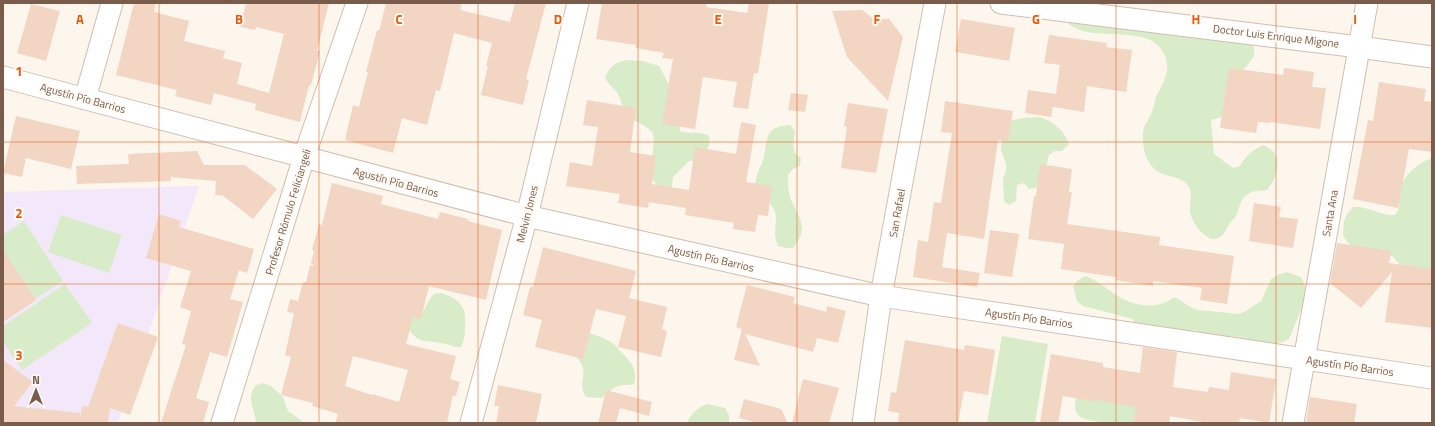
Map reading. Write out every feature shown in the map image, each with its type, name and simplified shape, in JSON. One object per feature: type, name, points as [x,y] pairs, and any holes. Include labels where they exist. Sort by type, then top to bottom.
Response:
[{"type":"street","points":[[85,99],[112,3]]},
{"type":"street","name":"Profesor Rómulo Feliciangeli","points":[[226,422],[304,158],[357,3]]},
{"type":"street","name":"Melvin Jones","points":[[472,423],[527,216],[578,3]]},
{"type":"street","name":"San Rafael","points":[[863,423],[882,296],[936,3]]},
{"type":"street","name":"Doctor Luis Enrique Migone","points":[[1001,3],[1432,57]]},
{"type":"street","name":"Santa Ana","points":[[1293,423],[1367,3]]},
{"type":"street","name":"Agustín Pío Barrios","points":[[3,77],[527,216],[882,296],[1432,378]]},
{"type":"shaded area","points":[[199,186],[118,423],[3,423],[3,192]]},
{"type":"green space","points":[[1066,21],[1251,42],[1254,48],[1254,56],[1239,75],[1229,115],[1211,120],[1214,154],[1233,168],[1240,166],[1244,159],[1263,145],[1275,153],[1278,165],[1277,172],[1267,190],[1254,191],[1245,197],[1241,202],[1236,217],[1220,237],[1214,239],[1202,233],[1192,219],[1190,208],[1191,193],[1187,184],[1184,181],[1163,174],[1153,167],[1149,163],[1143,146],[1144,128],[1152,112],[1156,97],[1165,80],[1167,62],[1161,49],[1153,41],[1141,37],[1087,32],[1075,28]]},
{"type":"green space","points":[[627,60],[643,61],[659,66],[676,98],[680,131],[688,133],[701,133],[709,136],[710,143],[707,149],[696,160],[689,161],[673,177],[671,192],[664,193],[655,182],[652,175],[651,168],[654,140],[651,131],[627,117],[618,93],[605,78],[608,71],[613,66],[619,62]]},
{"type":"green space","points":[[1040,117],[1050,121],[1058,127],[1069,144],[1062,151],[1055,151],[1049,155],[1042,183],[1036,188],[1029,189],[1024,183],[1017,185],[1016,201],[1009,205],[1004,201],[1003,178],[1006,172],[1006,164],[1001,150],[1002,134],[1009,121]]},
{"type":"green space","points":[[790,125],[795,131],[793,146],[795,153],[801,158],[800,166],[793,169],[788,175],[788,189],[802,224],[802,230],[801,235],[793,248],[786,248],[778,246],[776,242],[776,218],[774,209],[754,187],[757,174],[764,159],[769,134],[776,128]]},
{"type":"green space","points":[[1432,158],[1432,282],[1405,270],[1392,256],[1380,258],[1353,247],[1347,242],[1343,235],[1344,221],[1347,214],[1353,207],[1395,215],[1399,207],[1400,188],[1406,176],[1415,167]]},
{"type":"green space","points":[[61,215],[122,235],[109,273],[48,252]]},
{"type":"green space","points":[[24,221],[63,281],[27,304],[3,266],[3,235]]},
{"type":"green space","points":[[1287,272],[1301,277],[1306,293],[1304,302],[1289,339],[1283,342],[1268,345],[1239,337],[1200,335],[1195,330],[1181,334],[1136,325],[1133,319],[1083,306],[1077,301],[1073,286],[1078,280],[1085,276],[1096,281],[1119,297],[1134,303],[1143,305],[1159,304],[1167,302],[1174,297],[1198,310],[1239,314],[1261,301],[1271,279],[1279,274]]},
{"type":"green space","points":[[65,284],[92,323],[22,370],[3,342],[3,326]]},
{"type":"green space","points":[[441,293],[457,301],[464,311],[465,334],[461,347],[423,341],[415,337],[406,325],[409,317],[419,316],[422,313],[434,294]]},
{"type":"green space","points":[[589,333],[610,341],[628,359],[633,366],[635,374],[634,384],[620,385],[601,398],[586,397],[582,386],[583,368],[575,356]]},
{"type":"green space","points":[[1002,336],[1048,344],[1035,423],[987,423]]},
{"type":"green space","points":[[264,383],[271,386],[283,397],[288,411],[305,423],[256,423],[251,395],[256,385]]},
{"type":"green space","points":[[1077,395],[1147,407],[1159,416],[1173,423],[1109,423],[1085,419],[1077,414],[1075,409]]},
{"type":"green space","points":[[707,404],[725,408],[729,415],[729,423],[687,423],[690,416],[695,411]]},
{"type":"building","points":[[134,3],[156,3],[154,12],[189,21],[184,41],[225,51],[223,58],[242,63],[237,84],[269,93],[284,34],[256,27],[255,30],[240,27],[246,3],[329,3],[317,51],[320,51],[311,85],[309,85],[300,122],[255,110],[256,104],[214,93],[211,105],[175,96],[177,90],[116,75]]},
{"type":"building","points":[[386,3],[462,3],[460,10],[510,22],[515,3],[546,3],[526,79],[529,80],[523,105],[481,95],[492,43],[454,33],[440,91],[436,90],[427,125],[402,118],[393,153],[345,140],[353,105],[359,107],[368,72],[366,72]]},
{"type":"building","points":[[602,3],[707,3],[706,7],[747,13],[749,3],[769,3],[758,73],[754,73],[748,109],[733,107],[737,82],[703,77],[695,129],[662,124],[673,59],[662,58],[664,53],[636,48],[636,45],[596,39]]},
{"type":"building","points":[[31,4],[60,11],[46,61],[17,53]]},
{"type":"building","points":[[862,10],[875,20],[889,19],[903,37],[888,101],[847,57],[832,11]]},
{"type":"building","points":[[961,19],[1015,28],[1009,61],[955,52]]},
{"type":"building","points":[[1049,35],[1107,43],[1106,47],[1132,50],[1126,92],[1087,86],[1084,112],[1053,107],[1051,117],[1025,113],[1028,90],[1056,94],[1060,65],[1044,63]]},
{"type":"building","points":[[1229,68],[1283,75],[1284,68],[1314,72],[1312,87],[1326,88],[1320,129],[1270,122],[1258,122],[1256,133],[1220,128]]},
{"type":"building","points":[[1379,82],[1426,89],[1424,101],[1432,102],[1432,152],[1409,149],[1398,208],[1353,199],[1368,120],[1373,121]]},
{"type":"building","points":[[791,93],[808,95],[805,112],[788,110]]},
{"type":"building","points":[[587,100],[636,108],[630,152],[656,156],[652,184],[689,190],[695,147],[736,154],[741,122],[756,125],[746,182],[772,186],[768,216],[758,215],[755,232],[733,229],[734,223],[685,215],[686,208],[649,202],[648,208],[618,203],[620,194],[566,186],[570,162],[592,166],[598,127],[583,125]]},
{"type":"building","points":[[945,101],[1013,111],[1008,141],[998,140],[984,239],[947,233],[942,267],[980,273],[977,287],[913,277],[918,240],[928,242],[934,202],[941,203],[952,133],[941,132]]},
{"type":"building","points":[[848,103],[888,109],[876,173],[841,168],[847,127],[844,126]]},
{"type":"building","points":[[16,116],[80,131],[71,169],[26,158],[22,177],[3,173]]},
{"type":"building","points":[[197,151],[204,165],[245,165],[277,189],[253,219],[222,195],[215,195],[216,181],[171,177],[171,181],[77,184],[76,166],[129,164],[128,154]]},
{"type":"building","points":[[1040,164],[1072,169],[1069,192],[1072,192],[1067,224],[1160,237],[1159,245],[1234,256],[1227,304],[1200,300],[1202,288],[1153,281],[1153,286],[1116,280],[1116,277],[1061,269],[1064,244],[1028,239]]},
{"type":"building","points":[[332,183],[383,196],[381,204],[438,219],[440,212],[502,230],[486,300],[429,286],[421,319],[413,317],[406,344],[456,356],[450,379],[460,382],[456,396],[453,395],[447,423],[335,423],[338,414],[312,406],[313,403],[281,395],[291,357],[285,355],[294,313],[287,312],[290,299],[298,301],[303,282],[306,282],[310,265],[315,266],[311,263],[314,251],[312,250],[319,224],[322,225]],"holes":[[[353,356],[408,370],[399,402],[345,386]]]},
{"type":"building","points":[[1254,203],[1281,207],[1279,217],[1298,219],[1293,248],[1249,241]]},
{"type":"building","points":[[159,214],[181,221],[179,227],[254,249],[247,273],[239,270],[230,299],[243,302],[227,357],[210,352],[196,398],[209,402],[203,423],[161,423],[186,345],[182,344],[191,311],[180,307],[191,271],[146,258]]},
{"type":"building","points":[[990,230],[1019,234],[1012,277],[984,273]]},
{"type":"building","points":[[1337,243],[1391,251],[1389,263],[1432,269],[1432,328],[1385,322],[1392,272],[1361,308],[1330,283]]},
{"type":"building","points":[[543,247],[636,271],[629,298],[667,307],[662,329],[667,331],[661,357],[618,347],[626,316],[596,309],[583,359],[535,347],[542,320],[523,315],[530,287],[533,287]]},
{"type":"building","points":[[3,250],[36,300],[3,322]]},
{"type":"building","points":[[747,285],[795,297],[793,303],[826,312],[827,306],[846,311],[838,343],[817,338],[813,352],[745,334],[760,366],[734,360],[742,329],[736,327]]},
{"type":"building","points":[[118,323],[158,337],[130,415],[110,408],[108,423],[3,423],[3,360],[33,382],[14,406],[80,413],[80,418],[82,406],[88,407]]},
{"type":"building","points":[[905,340],[964,350],[965,345],[995,350],[988,395],[964,391],[958,423],[898,423],[899,413],[888,411],[891,392],[896,393]]},
{"type":"building","points":[[1143,347],[1177,352],[1173,387],[1208,392],[1209,387],[1229,390],[1231,372],[1276,379],[1269,423],[1240,418],[1239,423],[1203,423],[1170,416],[1169,423],[1134,423],[1136,407],[1063,396],[1058,423],[1040,423],[1051,354],[1103,363],[1103,367],[1140,373]]},
{"type":"building","points":[[803,379],[839,388],[829,423],[792,423]]},
{"type":"building","points":[[498,385],[542,394],[536,423],[496,423],[499,406],[494,406]]},
{"type":"building","points":[[606,390],[652,402],[649,416],[620,408],[616,423],[598,423]]},
{"type":"building","points":[[1310,397],[1357,404],[1354,423],[1306,423]]},
{"type":"building","points":[[744,399],[781,409],[788,423],[757,423],[739,418]]}]
